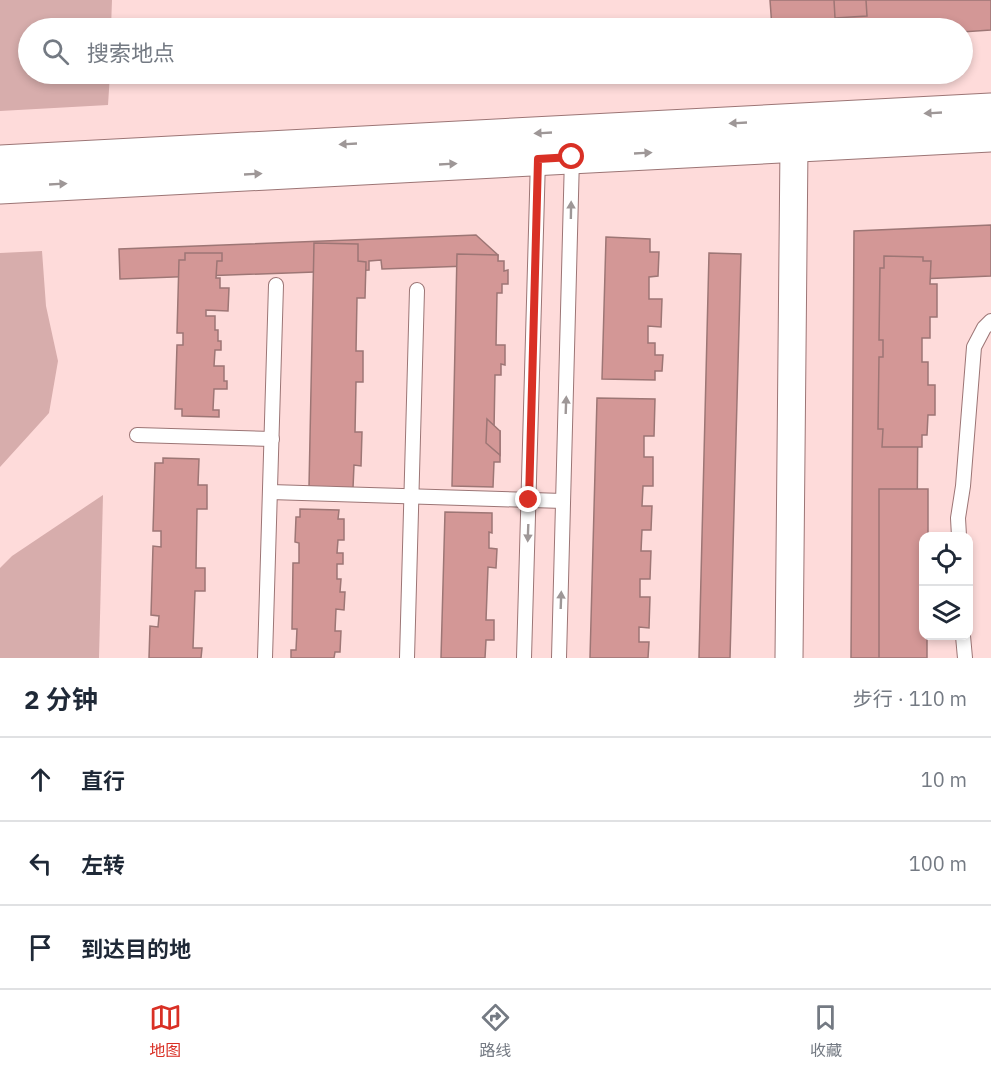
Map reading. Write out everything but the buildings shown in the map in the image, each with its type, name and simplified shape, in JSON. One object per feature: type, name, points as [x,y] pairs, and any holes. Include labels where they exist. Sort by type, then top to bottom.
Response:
[{"type":"street","points":[[0,162],[991,110]]},
{"type":"street","points":[[0,188],[991,135]]},
{"type":"street","points":[[789,658],[794,146]]},
{"type":"lane","points":[[559,658],[572,157]]},
{"type":"lane","points":[[524,658],[538,159]]},
{"type":"lane","points":[[266,658],[276,285]]},
{"type":"lane","points":[[407,658],[417,290]]},
{"type":"lane","points":[[959,532],[958,518],[963,486],[974,347],[984,328],[991,321]]},
{"type":"lane","points":[[137,435],[272,439]]},
{"type":"lane","points":[[270,492],[563,501]]},
{"type":"lane","points":[[963,640],[965,658]]},
{"type":"shaded area","points":[[0,0],[112,0],[111,18],[18,18],[18,84],[109,84],[108,105],[0,111]]},
{"type":"shaded area","points":[[42,251],[46,306],[58,361],[49,413],[0,467],[0,253]]},
{"type":"shaded area","points":[[103,495],[99,658],[0,658],[0,568],[12,556]]},
{"type":"route","points":[[529,500],[538,159],[572,157]]}]
